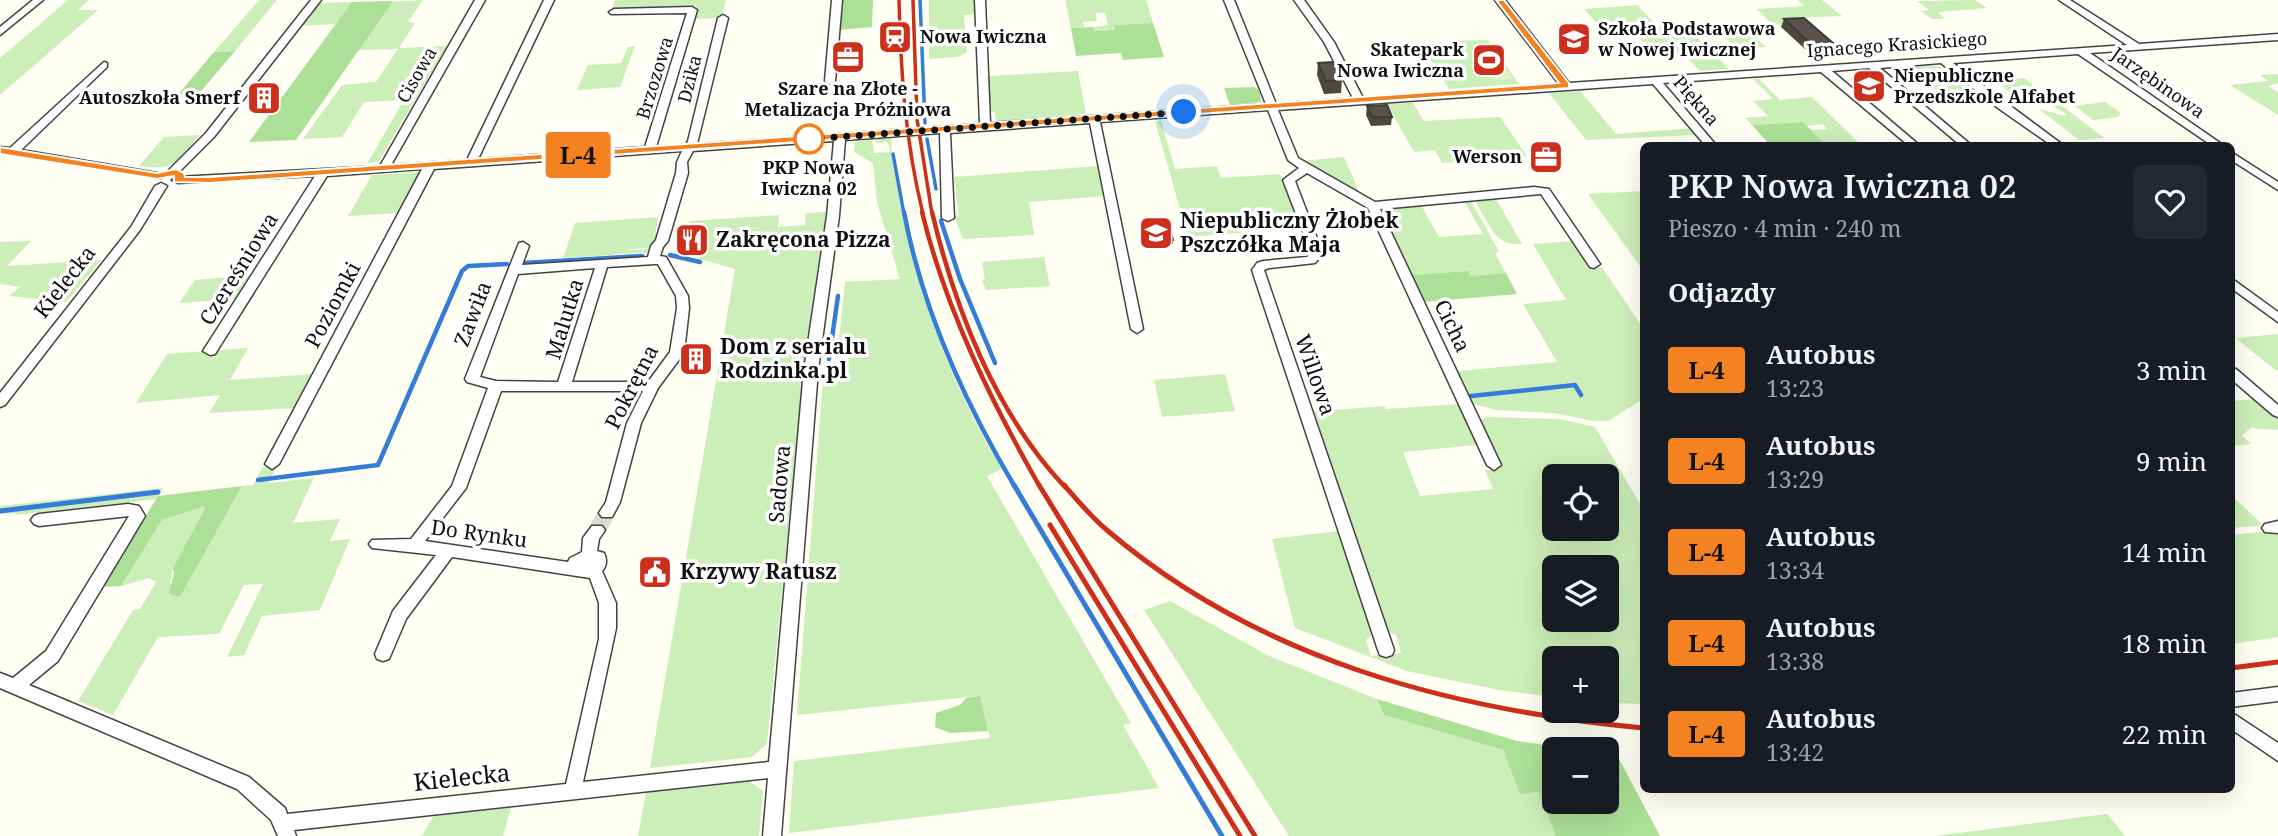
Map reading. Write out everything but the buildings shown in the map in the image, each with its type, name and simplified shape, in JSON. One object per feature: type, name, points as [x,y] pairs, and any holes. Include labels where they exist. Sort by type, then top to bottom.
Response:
[{"type":"street","points":[[0,32],[38,0]]},
{"type":"street","points":[[0,150],[159,181],[175,176],[316,0]]},
{"type":"street","name":"Cisowa","points":[[384,168],[480,0]]},
{"type":"street","points":[[471,162],[549,0]]},
{"type":"street","points":[[830,81],[837,0]]},
{"type":"street","points":[[980,0],[985,126]]},
{"type":"street","points":[[1229,0],[1293,160],[1373,206],[1545,191],[1594,264]]},
{"type":"street","points":[[1299,0],[1328,41],[1359,100]]},
{"type":"street","points":[[1500,0],[1566,86]]},
{"type":"street","points":[[2064,0],[2136,46]]},
{"type":"street","name":"Brzozowa","points":[[614,12],[692,10],[650,150]]},
{"type":"street","name":"Dzika","points":[[657,260],[657,246],[662,242],[682,173],[682,162],[690,148],[723,18]]},
{"type":"street","name":"Ignacego Krasickiego","points":[[175,176],[323,173],[2278,37]]},
{"type":"street","name":"Jarzębinowa","points":[[2079,50],[2214,142]]},
{"type":"street","points":[[1942,59],[2054,142]]},
{"type":"street","points":[[1870,64],[1962,142]]},
{"type":"street","points":[[13,152],[104,65]]},
{"type":"street","points":[[1823,68],[1910,142]]},
{"type":"street","name":"Piękna","points":[[1654,79],[1708,142]]},
{"type":"street","points":[[1094,118],[1137,329]]},
{"type":"street","points":[[945,130],[948,218]]},
{"type":"street","name":"Sadowa","points":[[772,836],[811,370],[833,216],[839,137]]},
{"type":"street","points":[[2235,158],[2278,187]]},
{"type":"street","name":"Poziomki","points":[[272,464],[430,165]]},
{"type":"street","name":"Willowa","points":[[1307,168],[1289,180],[1317,254],[1311,260],[1267,264],[1258,270],[1386,650]]},
{"type":"street","name":"Czereśniowa","points":[[210,351],[323,173]]},
{"type":"street","name":"Kielecka","points":[[0,402],[136,228],[159,181]]},
{"type":"street","name":"Cicha","points":[[1373,206],[1494,465]]},
{"type":"street","points":[[512,272],[523,246]]},
{"type":"street","points":[[602,264],[657,260]]},
{"type":"street","name":"Pokrętna","points":[[607,513],[613,502],[628,438],[653,387],[677,353],[683,308],[679,288],[657,260]]},
{"type":"street","name":"Zawiła","points":[[496,386],[475,381],[471,377],[512,272],[520,269],[602,264]]},
{"type":"street","name":"Malutka","points":[[564,386],[602,264]]},
{"type":"street","points":[[2235,285],[2278,318]]},
{"type":"street","points":[[2235,375],[2278,412]]},
{"type":"street","points":[[418,547],[418,538],[459,488],[496,386],[653,387]]},
{"type":"street","points":[[7,683],[52,656],[137,516],[134,510],[123,510],[39,520]]},
{"type":"street","points":[[574,782],[607,639],[609,619],[608,596],[586,564],[591,538],[597,530]]},
{"type":"street","name":"Do Rynku","points":[[377,544],[586,564]]},
{"type":"street","points":[[383,654],[399,616],[447,552]]},
{"type":"street","name":"Kielecka","points":[[7,683],[243,783],[269,803],[285,829],[777,769]]},
{"type":"street","points":[[2235,699],[2278,694]]},
{"type":"street","points":[[2235,722],[2272,750]]},
{"type":"green space","points":[[68,0],[89,0],[78,10],[98,10],[0,95],[0,58]]},
{"type":"green space","points":[[259,0],[277,0],[235,51],[214,52]]},
{"type":"green space","points":[[423,0],[408,22],[415,23],[399,48],[447,46],[379,161],[367,164],[404,100],[364,102],[342,137],[303,139],[342,85],[376,82],[398,49],[358,50],[392,2]]},
{"type":"green space","points":[[615,0],[726,0],[721,18],[693,19],[696,6],[611,11]]},
{"type":"green space","points":[[841,0],[873,0],[872,27],[839,30]]},
{"type":"green space","points":[[929,0],[976,0],[977,14],[964,15],[967,52],[958,57],[929,59]]},
{"type":"green space","points":[[1065,0],[1146,0],[1153,23],[1115,25],[1115,30],[1094,31],[1093,27],[1108,25],[1105,13],[1096,13],[1097,21],[1083,22],[1084,27],[1071,28]]},
{"type":"green space","points":[[1798,0],[1822,0],[1842,16],[1791,18],[1796,23],[1773,25],[1757,9],[1804,6]]},
{"type":"green space","points":[[1975,0],[1987,8],[1938,12],[1945,19],[1932,19],[1921,11],[1929,10],[1917,1]]},
{"type":"green space","points":[[393,1],[296,140],[249,142],[352,2]]},
{"type":"green space","points":[[352,2],[336,24],[300,26],[318,3]]},
{"type":"green space","points":[[1637,5],[1657,26],[1716,22],[1729,35],[1752,34],[1766,47],[1738,49],[1723,36],[1697,37],[1729,69],[1700,71],[1681,52],[1655,54],[1635,34],[1608,36],[1584,9]]},
{"type":"green space","points":[[1153,23],[1164,57],[1123,60],[1121,53],[1076,56],[1071,28],[1115,30],[1114,25]]},
{"type":"green space","points":[[1488,40],[1519,84],[1449,89],[1426,52],[1454,50],[1450,41]]},
{"type":"green space","points":[[635,46],[620,87],[577,90],[588,65],[621,63],[628,47]]},
{"type":"green space","points":[[235,51],[197,96],[176,97],[214,52]]},
{"type":"green space","name":"Skatepark Nowa Iwiczna","points":[[1493,51],[1513,79],[1493,80],[1475,52]]},
{"type":"green space","points":[[1908,67],[1948,68],[1973,89],[1937,92]]},
{"type":"green space","points":[[1078,71],[1086,114],[996,121],[995,112],[988,112],[986,80],[990,76]]},
{"type":"green space","points":[[2278,74],[2278,83],[2268,86],[2278,92],[2278,115],[2230,85],[2268,81],[2260,75]]},
{"type":"green space","points":[[2024,78],[2046,95],[2016,97],[1994,80]]},
{"type":"green space","points":[[1753,79],[1759,79],[1780,100],[1812,97],[1858,142],[1823,142],[1811,130],[1827,129],[1823,124],[1806,126],[1803,122],[1752,125],[1745,118],[1768,116],[1753,101],[1773,99]]},
{"type":"green space","points":[[1255,87],[1260,92],[1261,102],[1230,105],[1224,88]]},
{"type":"green space","points":[[1580,91],[1616,134],[1694,128],[1704,142],[1694,135],[1586,140],[1549,93]]},
{"type":"green space","points":[[2056,101],[2104,138],[2079,140],[2039,109],[2065,116],[2066,114],[2051,105]]},
{"type":"green space","points":[[2105,102],[2121,113],[2118,117],[2093,120],[2075,106]]},
{"type":"green space","points":[[1413,103],[1424,121],[1500,117],[1527,156],[1442,163],[1435,150],[1414,152],[1387,104]]},
{"type":"green space","points":[[1155,121],[1161,121],[1175,169],[1217,166],[1221,178],[1280,174],[1302,228],[1188,237]]},
{"type":"green space","points":[[1803,122],[1823,142],[1767,142],[1752,125]]},
{"type":"green space","points":[[199,135],[175,163],[161,167],[139,166],[164,137]]},
{"type":"green space","points":[[892,138],[893,164],[905,227],[924,299],[966,404],[1002,469],[987,476],[1131,723],[1123,725],[1159,788],[789,833],[794,761],[990,738],[979,696],[797,715],[824,369],[836,370],[845,282],[900,279],[877,202],[873,163],[854,152],[855,144],[852,143],[872,139],[874,153],[890,152],[888,142],[876,143],[876,139]]},
{"type":"green space","points":[[1344,157],[1360,194],[1300,161]]},
{"type":"green space","points":[[1098,166],[1104,196],[1029,202],[1034,235],[963,239],[954,216],[959,216],[954,177]]},
{"type":"green space","points":[[420,172],[398,213],[348,216],[372,175]]},
{"type":"green space","points":[[1640,191],[1640,266],[1588,194]]},
{"type":"green space","points":[[1493,198],[1522,244],[1505,242],[1489,226],[1477,199]]},
{"type":"green space","points":[[1463,199],[1470,199],[1499,252],[1495,253],[1506,273],[1470,276],[1467,271],[1411,275],[1379,208],[1420,203],[1439,237],[1483,234]]},
{"type":"green space","points":[[826,212],[806,346],[767,744],[752,757],[650,768],[735,269],[676,252],[702,240],[705,223],[689,223],[690,221],[779,215],[778,227],[805,225],[806,213]]},
{"type":"green space","points":[[658,217],[654,247],[622,250],[653,249],[652,252],[563,258],[575,223]]},
{"type":"green space","points":[[31,241],[7,266],[101,260],[66,302],[9,296],[20,287],[0,284],[0,242]]},
{"type":"green space","points":[[1573,241],[1591,268],[1602,267],[1640,324],[1640,401],[1608,421],[1553,413],[1496,410],[1474,404],[1458,371],[1557,362],[1523,304],[1566,300],[1533,244]]},
{"type":"green space","points":[[1044,257],[1050,286],[986,290],[982,280],[985,279],[982,262]]},
{"type":"green space","points":[[1468,271],[1470,276],[1506,273],[1517,294],[1423,302],[1411,275]]},
{"type":"green space","points":[[252,275],[238,299],[179,303],[195,280]]},
{"type":"green space","points":[[2278,334],[2278,370],[2236,338]]},
{"type":"green space","points":[[248,348],[230,380],[313,374],[295,408],[209,413],[220,395],[136,403],[167,354]]},
{"type":"green space","points":[[1225,374],[1235,411],[1162,417],[1154,380]]},
{"type":"green space","points":[[2254,399],[2278,419],[2278,430],[2251,428],[2242,435],[2251,444],[2235,446],[2235,401]]},
{"type":"green space","points":[[1459,404],[1477,445],[1403,452],[1420,496],[1493,489],[1485,470],[1500,469],[1481,420],[1487,417],[1560,419],[1595,427],[1617,464],[1542,464],[1542,541],[1619,541],[1619,468],[1640,504],[1640,704],[1619,703],[1619,646],[1542,646],[1542,695],[1499,690],[1407,671],[1295,628],[1272,539],[1338,531],[1373,634],[1366,640],[1371,656],[1401,653],[1396,635],[1387,631],[1311,412]]},
{"type":"green space","points":[[277,466],[268,483],[314,478],[293,523],[340,519],[330,541],[350,539],[320,610],[262,616],[244,655],[227,657],[263,584],[244,585],[219,634],[158,637],[113,715],[78,701],[133,610],[140,609],[156,582],[149,578],[121,586],[162,520],[199,506],[206,509],[173,568],[170,582],[180,597],[242,486],[253,485],[263,467]]},
{"type":"green space","points":[[242,486],[180,597],[169,594],[173,568],[205,509],[204,506],[162,520],[121,586],[102,587],[158,496]]},
{"type":"green space","points":[[163,488],[157,499],[15,515],[0,514],[0,506]]},
{"type":"green space","points":[[2235,499],[2261,523],[2259,526],[2235,528]]},
{"type":"green space","points":[[2268,531],[2278,533],[2278,637],[2235,643],[2235,535]]},
{"type":"green space","points":[[1170,601],[1267,655],[1377,699],[1384,715],[1503,750],[1520,793],[1538,792],[1542,802],[1542,814],[1547,814],[1556,836],[1289,836],[1144,610]]},
{"type":"green space","points":[[980,696],[988,731],[950,733],[935,727],[936,713],[960,705],[966,698]]},
{"type":"green space","points":[[1377,699],[1517,741],[1542,744],[1542,802],[1538,792],[1520,794],[1503,750],[1384,715]]},
{"type":"green space","points":[[1619,759],[1660,836],[1556,836],[1547,814],[1619,814]]},
{"type":"green space","points":[[749,781],[763,791],[759,836],[638,836],[646,792]]},
{"type":"green space","points":[[511,807],[503,836],[422,836],[434,815]]},
{"type":"green space","points":[[2107,814],[2125,836],[1935,836]]},
{"type":"waterway","points":[[920,0],[925,123]]},
{"type":"waterway","points":[[927,139],[936,189]]},
{"type":"waterway","points":[[893,154],[904,214]]},
{"type":"waterway","points":[[904,212],[922,284],[948,354],[979,422],[1015,487]]},
{"type":"waterway","points":[[941,221],[960,279],[995,363]]},
{"type":"waterway","points":[[670,255],[700,262]]},
{"type":"waterway","points":[[524,263],[642,256]]},
{"type":"waterway","points":[[258,480],[378,465],[462,271],[468,266],[507,264]]},
{"type":"waterway","points":[[829,359],[838,296]]},
{"type":"waterway","points":[[1471,396],[1575,385],[1581,395]]},
{"type":"waterway","points":[[1014,485],[1222,836]]},
{"type":"waterway","points":[[0,511],[158,492]]},
{"type":"tunnel","points":[[597,530],[607,513]]},
{"type":"railway","points":[[899,0],[905,107],[923,214]]},
{"type":"railway","points":[[913,0],[917,119],[932,214]]},
{"type":"railway","points":[[922,212],[944,284],[972,354],[1004,422],[1040,487]]},
{"type":"railway","points":[[932,212],[953,286],[981,358],[1018,427],[1065,487]]},
{"type":"railway","points":[[1039,485],[1255,836]]},
{"type":"railway","points":[[1064,485],[1102,526],[1166,575],[1228,613],[1293,645],[1360,671],[1429,692],[1500,708],[1640,728]]},
{"type":"railway","points":[[1050,525],[1240,836]]},
{"type":"railway","points":[[2235,667],[2278,662]]},
{"type":"bus line","name":"L-4","points":[[0,150],[157,176],[176,173],[180,176],[178,180],[210,180],[1566,86],[1500,0]]},
{"type":"place","name":"Nowa Iwiczna","points":[[895,37]]},
{"type":"place","name":"Szkoła Podstawowa w Nowej Iwicznej","points":[[1574,39]]},
{"type":"place","name":"Szare na Złote - Metalizacja Próżniowa","points":[[848,57]]},
{"type":"place","name":"Skatepark Nowa Iwiczna","points":[[1489,60]]},
{"type":"place","name":"Niepubliczne Przedszkole Alfabet","points":[[1869,86]]},
{"type":"place","name":"Autoszkoła Smerf","points":[[264,98]]},
{"type":"place","name":"PKP Nowa Iwiczna 02","points":[[809,139]]},
{"type":"place","name":"Werson","points":[[1546,157]]},
{"type":"place","name":"Niepubliczny Żłobek Pszczółka Maja","points":[[1156,233]]},
{"type":"place","name":"Zakręcona Pizza","points":[[692,240]]},
{"type":"place","name":"Dom z serialu Rodzinka.pl","points":[[696,359]]},
{"type":"place","name":"Krzywy Ratusz","points":[[655,572]]},
{"type":"route","points":[[809,139],[1184,112]]}]
